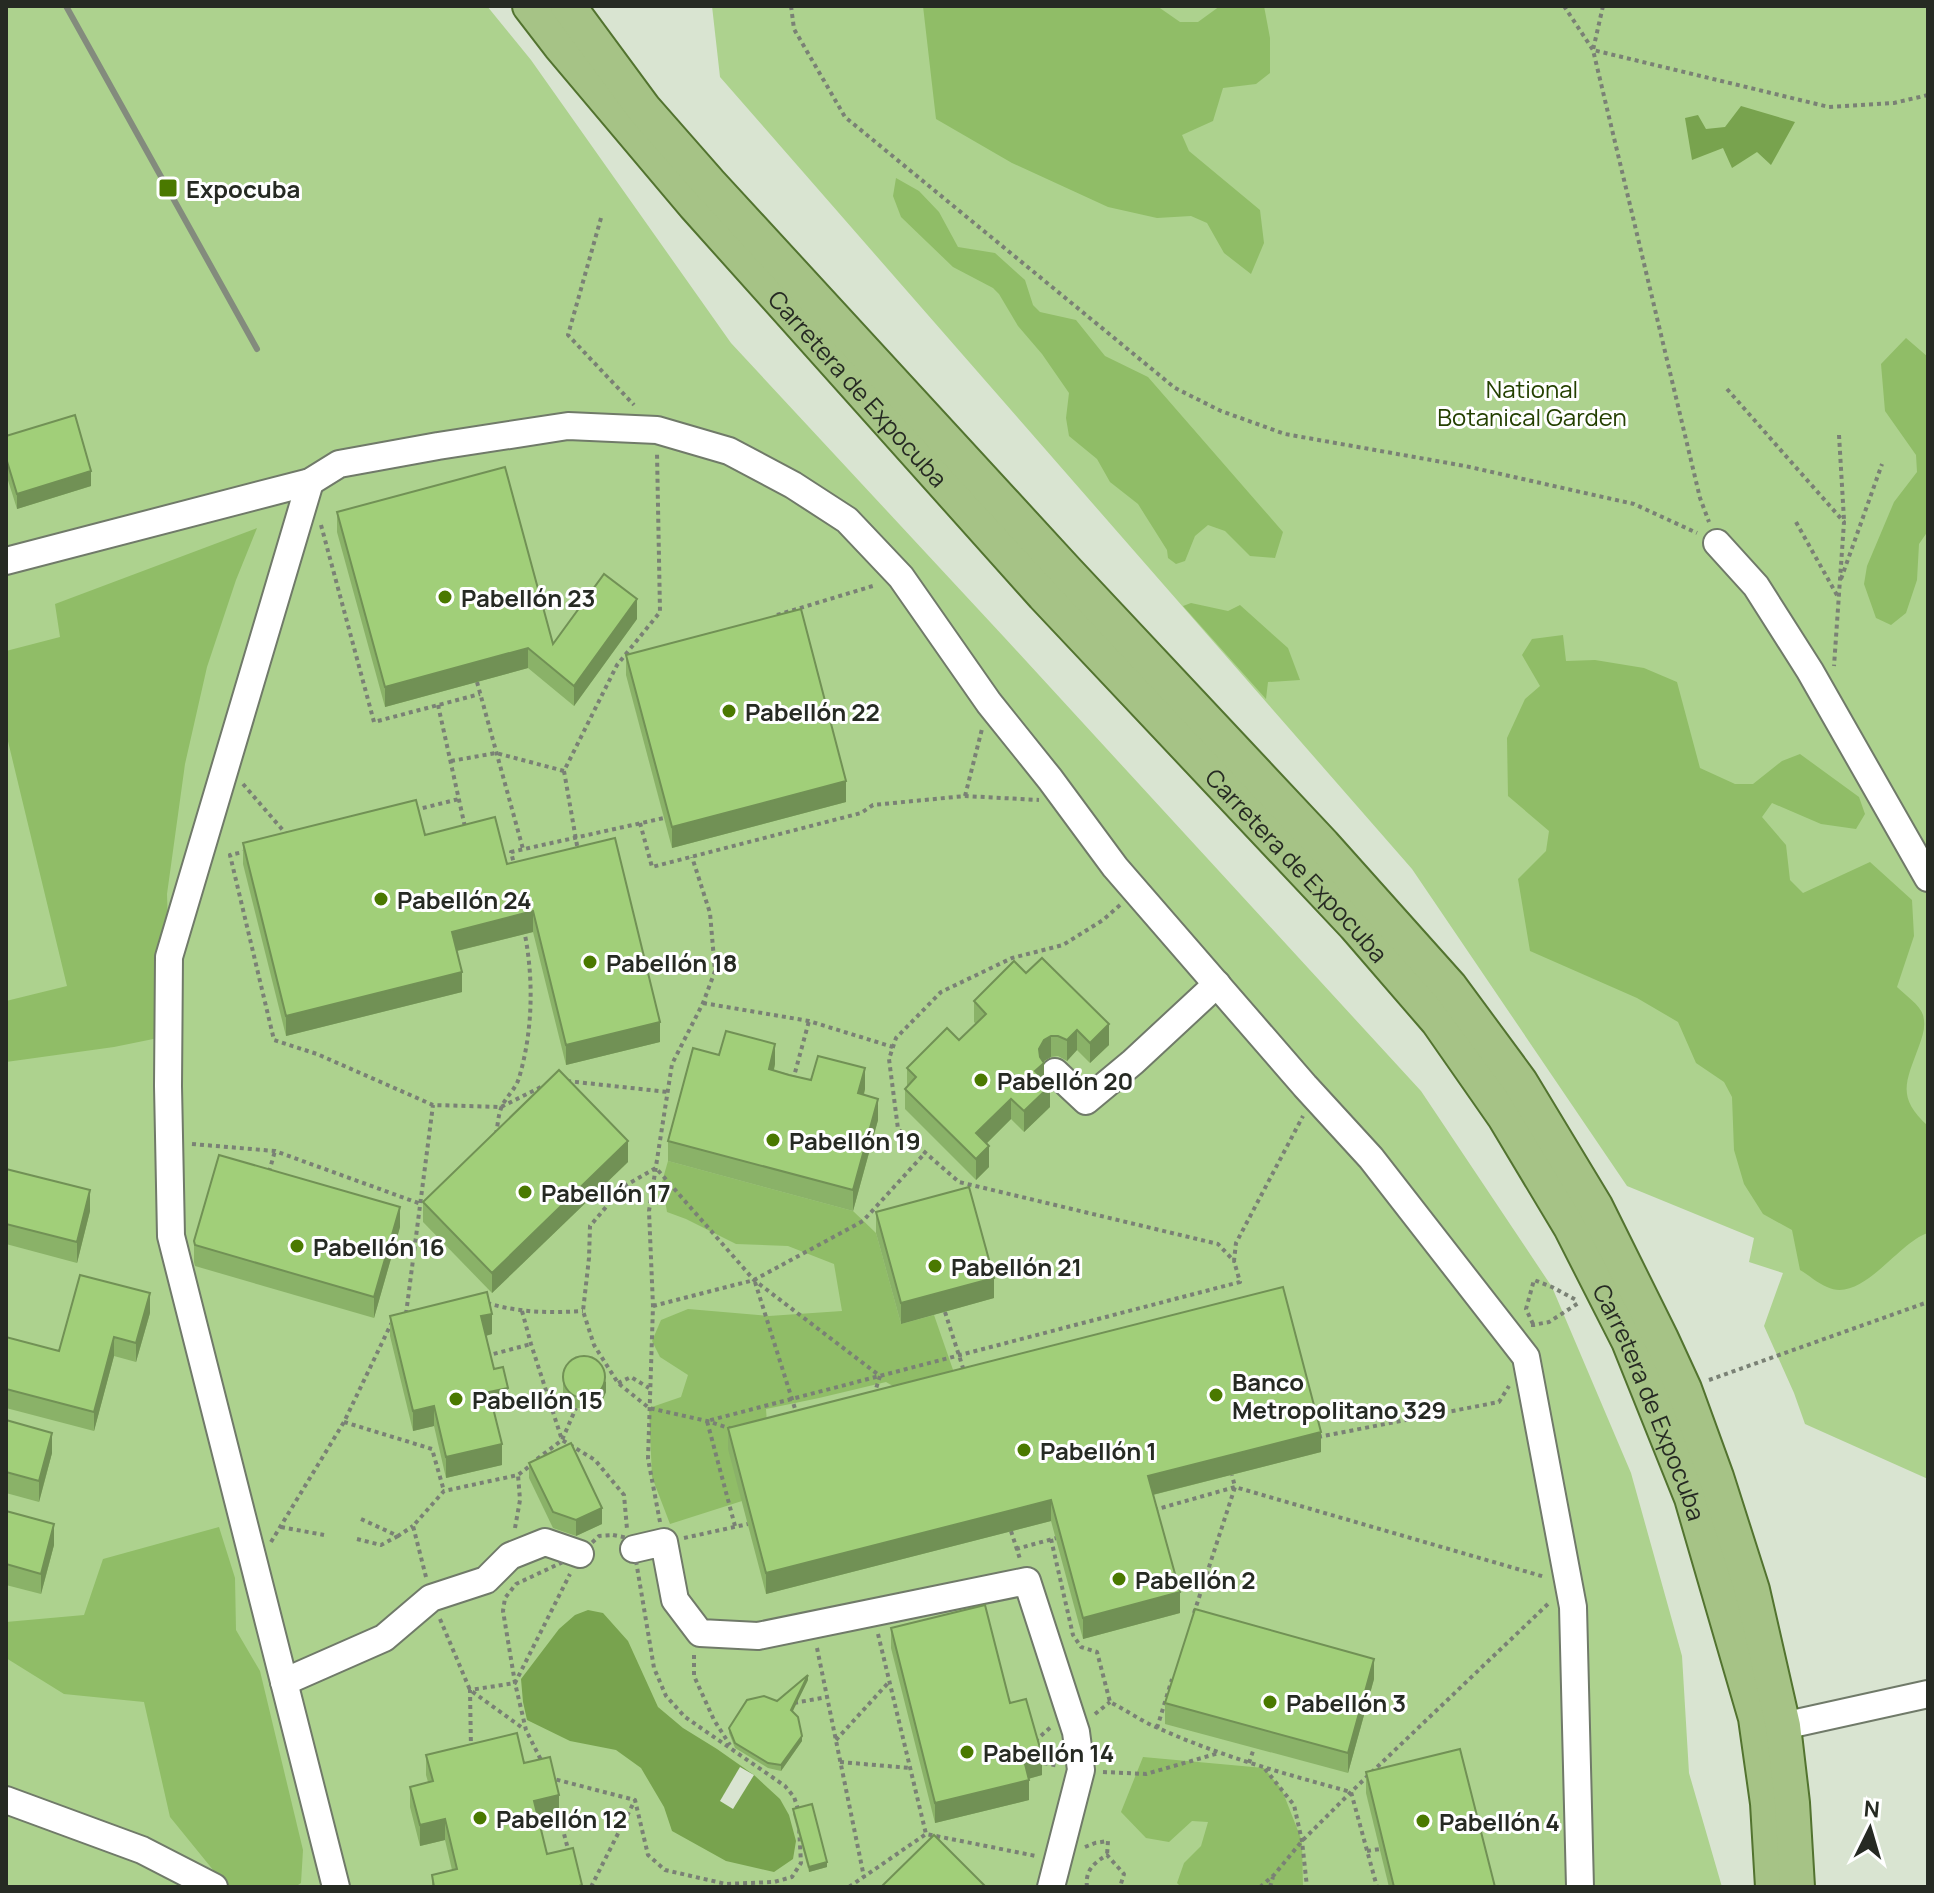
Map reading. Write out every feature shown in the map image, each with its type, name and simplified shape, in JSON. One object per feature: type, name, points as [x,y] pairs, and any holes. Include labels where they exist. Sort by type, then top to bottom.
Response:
[{"type":"main road","name":"Carretera de Expocuba","points":[[530,6],[695,205],[1044,595],[1355,925],[1438,1021],[1505,1117],[1571,1227],[1591,1295],[1629,1341],[1692,1498],[1756,1718],[1768,1803],[1773,1887]]},
{"type":"main road","name":"Carretera de Expocuba","points":[[568,6],[644,109],[709,183],[1323,845],[1450,987],[1520,1082],[1595,1206],[1684,1389],[1716,1477],[1752,1590],[1783,1726],[1797,1887]]},
{"type":"street","points":[[6,561],[310,482],[339,464],[568,426],[657,430],[729,451],[793,485],[847,520],[901,577],[989,703],[1115,867],[1371,1158],[1526,1357],[1573,1607],[1580,1887]]},
{"type":"street","points":[[310,482],[169,957],[169,1142],[171,1236],[336,1887]]},
{"type":"street","points":[[1717,543],[1756,586],[1810,671],[1928,878]]},
{"type":"street","points":[[1055,1072],[1086,1101],[1217,984]]},
{"type":"street","points":[[284,1682],[384,1638],[431,1598],[486,1580],[510,1556],[545,1542],[580,1554]]},
{"type":"street","points":[[631,1544],[664,1542],[675,1600],[700,1633],[758,1636],[1027,1581],[1076,1732],[1081,1770],[1051,1887]]},
{"type":"street","points":[[1783,1726],[1928,1694]]},
{"type":"street","points":[[6,1800],[142,1850],[214,1887]]},
{"type":"path","points":[[791,6],[794,29],[845,117],[1175,388],[1221,411],[1285,434],[1465,466],[1634,504],[1717,543]]},
{"type":"path","points":[[1564,6],[1593,50],[1700,498],[1717,543]]},
{"type":"path","points":[[1593,50],[1603,6]]},
{"type":"path","points":[[1593,50],[1829,107],[1894,103],[1927,95]]},
{"type":"path","points":[[578,852],[564,771],[617,665],[660,612],[657,430],[568,335],[601,218]]},
{"type":"path","points":[[1727,389],[1844,522]]},
{"type":"path","points":[[1831,708],[1844,522],[1839,435]]},
{"type":"path","points":[[1840,584],[1882,464]]},
{"type":"path","points":[[310,482],[374,722],[480,694]]},
{"type":"path","points":[[1796,522],[1839,598]]},
{"type":"path","points":[[766,619],[901,577]]},
{"type":"path","points":[[617,665],[631,661]]},
{"type":"path","points":[[477,682],[523,849]]},
{"type":"path","points":[[965,796],[989,703]]},
{"type":"path","points":[[438,705],[466,829]]},
{"type":"path","points":[[451,761],[496,753],[564,771]]},
{"type":"path","points":[[226,764],[291,840]]},
{"type":"path","points":[[640,823],[652,867],[861,813],[873,805],[965,796],[1066,801]]},
{"type":"path","points":[[413,810],[459,799]]},
{"type":"path","points":[[517,877],[511,852],[664,818]]},
{"type":"path","points":[[261,847],[230,855],[274,1040],[317,1054],[433,1105],[501,1107],[556,1080],[668,1092]]},
{"type":"path","points":[[692,857],[710,913],[715,971],[703,1003],[672,1064],[649,1211],[653,1306],[648,1459],[664,1542],[748,1524]]},
{"type":"path","points":[[494,1142],[501,1107],[518,1082],[529,1024],[529,957],[521,918]]},
{"type":"path","points":[[703,1003],[809,1021],[893,1047]]},
{"type":"path","points":[[793,1080],[809,1021]]},
{"type":"path","points":[[255,1568],[344,1422],[391,1324],[406,1320],[433,1105]]},
{"type":"path","points":[[169,1142],[275,1151],[421,1204]]},
{"type":"path","points":[[267,1176],[275,1151]]},
{"type":"path","points":[[653,1306],[754,1280],[863,1221],[925,1153]]},
{"type":"path","points":[[656,1168],[754,1280],[880,1376]]},
{"type":"path","points":[[656,1168],[623,1187],[590,1226],[583,1311],[594,1345],[618,1383],[649,1408],[736,1430]]},
{"type":"path","points":[[707,1421],[1240,1282],[1234,1261]]},
{"type":"path","points":[[754,1280],[799,1420]]},
{"type":"path","points":[[1317,1437],[1499,1402],[1526,1357],[1533,1325],[1526,1309],[1534,1280],[1591,1295]]},
{"type":"path","points":[[1533,1325],[1549,1322],[1591,1295]]},
{"type":"path","points":[[483,1302],[534,1313],[583,1311]]},
{"type":"path","points":[[1684,1389],[1928,1302]]},
{"type":"path","points":[[522,1311],[562,1440],[595,1460],[624,1495],[654,1668],[666,1696],[685,1717],[785,1786],[794,1797],[798,1809],[801,1863],[792,1877],[774,1882],[726,1884],[665,1870],[648,1855],[635,1800]]},
{"type":"path","points":[[945,1312],[966,1377]]},
{"type":"path","points":[[486,1357],[531,1344]]},
{"type":"path","points":[[872,1401],[880,1376]]},
{"type":"path","points":[[618,1383],[631,1377],[649,1388]]},
{"type":"path","points":[[707,1421],[735,1527]]},
{"type":"path","points":[[344,1422],[432,1449],[444,1491]]},
{"type":"path","points":[[510,1556],[520,1500],[518,1475]]},
{"type":"path","points":[[1193,1616],[1235,1487],[1232,1475]]},
{"type":"path","points":[[1147,1512],[1235,1487],[1569,1584]]},
{"type":"path","points":[[361,1519],[398,1536]]},
{"type":"path","points":[[357,1539],[381,1545],[413,1526]]},
{"type":"path","points":[[281,1527],[324,1535]]},
{"type":"path","points":[[1011,1531],[1027,1581]]},
{"type":"path","points":[[553,1790],[526,1730],[503,1611],[505,1598],[516,1584],[580,1554],[599,1536],[613,1535],[631,1544]]},
{"type":"path","points":[[1016,1549],[1064,1536]]},
{"type":"path","points":[[1051,1539],[1073,1635],[1081,1647],[1097,1652],[1110,1702],[1157,1728],[1221,1753],[1351,1792]]},
{"type":"path","points":[[515,1683],[580,1554]]},
{"type":"path","points":[[1260,1887],[1351,1792],[1569,1584]]},
{"type":"path","points":[[873,1612],[926,1834]]},
{"type":"path","points":[[812,1625],[864,1877]]},
{"type":"path","points":[[700,1633],[693,1658],[694,1676],[714,1720],[733,1749]]},
{"type":"path","points":[[1157,1728],[1175,1672]]},
{"type":"path","points":[[836,1740],[889,1682]]},
{"type":"path","points":[[471,1749],[470,1690],[515,1683]]},
{"type":"path","points":[[789,1704],[827,1697]]},
{"type":"path","points":[[1033,1743],[1069,1711]]},
{"type":"path","points":[[1249,1763],[1254,1748]]},
{"type":"path","points":[[1035,1753],[1038,1762],[1081,1770],[1146,1774],[1221,1753]]},
{"type":"path","points":[[840,1762],[910,1768]]},
{"type":"path","points":[[1264,1768],[1294,1805],[1307,1887]]},
{"type":"path","points":[[550,1778],[635,1800]]},
{"type":"path","points":[[1351,1792],[1377,1887]]},
{"type":"path","points":[[591,1887],[635,1800]]},
{"type":"path","points":[[556,1803],[570,1855]]},
{"type":"path","points":[[849,1887],[926,1834],[1058,1860]]},
{"type":"path","points":[[1367,1851],[1380,1849]]},
{"type":"path","points":[[1087,1887],[1086,1880],[1093,1864],[1107,1855],[1124,1874],[1120,1887]]},
{"type":"path","points":[[1270,1887],[1274,1875]]},
{"type":"green space","points":[[6,6],[487,6],[531,60],[731,343],[1421,1091],[1552,1287],[1631,1473],[1682,1656],[1689,1773],[1722,1887],[6,1887]]},
{"type":"green space","name":"National Botanical Garden","points":[[712,6],[1928,6],[1928,1479],[1805,1424],[1764,1326],[1783,1273],[1749,1262],[1754,1238],[1627,1186],[1412,869],[720,77]]},
{"type":"shaded area","points":[[923,6],[1157,6],[1180,22],[1198,22],[1220,6],[1264,6],[1270,38],[1270,73],[1256,84],[1223,88],[1213,121],[1182,135],[1189,151],[1260,210],[1264,243],[1251,274],[1224,253],[1207,223],[1191,216],[1157,218],[1108,207],[1012,163],[936,119]]},
{"type":"shaded area","points":[[1741,106],[1795,122],[1771,165],[1757,152],[1732,168],[1723,148],[1692,160],[1685,118],[1698,115],[1706,129],[1725,127]]},
{"type":"shaded area","points":[[896,178],[919,191],[939,212],[958,247],[995,253],[1025,280],[1033,305],[1040,312],[1076,320],[1105,356],[1148,377],[1283,532],[1275,558],[1250,556],[1225,531],[1208,525],[1195,536],[1185,561],[1176,564],[1168,558],[1167,550],[1138,504],[1110,482],[1097,459],[1069,436],[1066,418],[1069,393],[1018,326],[999,294],[953,267],[901,217],[893,196]]},
{"type":"shaded area","points":[[1906,338],[1928,357],[1928,531],[1919,544],[1917,580],[1906,613],[1891,625],[1876,618],[1864,584],[1867,566],[1894,502],[1917,472],[1916,455],[1885,411],[1881,364]]},
{"type":"shaded area","points":[[257,528],[207,667],[185,764],[167,894],[168,1036],[6,1062],[6,1001],[67,986],[6,733],[6,651],[60,637],[55,604]]},
{"type":"shaded area","points":[[1191,603],[1228,611],[1240,605],[1288,648],[1300,680],[1268,682],[1266,699],[1183,606]]},
{"type":"shaded area","points":[[1563,635],[1566,661],[1595,660],[1644,668],[1677,682],[1700,768],[1735,784],[1753,784],[1782,761],[1800,754],[1859,797],[1865,814],[1856,829],[1821,824],[1772,803],[1762,817],[1786,845],[1790,880],[1803,893],[1870,862],[1912,900],[1914,936],[1897,987],[1919,1008],[1924,1019],[1923,1034],[1910,1070],[1907,1089],[1911,1106],[1928,1126],[1928,1233],[1853,1287],[1840,1290],[1827,1287],[1800,1270],[1792,1230],[1763,1214],[1744,1184],[1734,1150],[1732,1097],[1724,1082],[1696,1063],[1678,1022],[1637,998],[1530,951],[1518,879],[1546,851],[1549,831],[1508,796],[1507,738],[1525,699],[1540,686],[1522,655],[1532,639]]},
{"type":"shaded area","points":[[668,1161],[853,1211],[876,1233],[901,1324],[934,1315],[960,1390],[917,1400],[886,1382],[766,1409],[768,1439],[742,1501],[670,1524],[652,1477],[649,1408],[681,1397],[688,1375],[660,1357],[652,1341],[661,1320],[688,1309],[769,1316],[842,1311],[834,1264],[788,1246],[736,1244],[667,1212],[662,1182]]},
{"type":"shaded area","points":[[219,1527],[235,1578],[236,1630],[260,1671],[303,1850],[301,1883],[295,1887],[231,1887],[218,1876],[170,1817],[144,1702],[64,1694],[6,1658],[6,1622],[84,1615],[103,1559]]},
{"type":"shaded area","points":[[588,1610],[603,1613],[628,1641],[658,1707],[683,1728],[754,1775],[780,1799],[789,1815],[796,1841],[793,1859],[774,1872],[726,1861],[672,1831],[664,1807],[641,1768],[616,1750],[570,1741],[527,1720],[521,1679],[559,1629],[575,1615]]},
{"type":"shaded area","points":[[1143,1757],[1264,1768],[1282,1790],[1302,1841],[1303,1887],[1181,1887],[1177,1883],[1184,1863],[1201,1846],[1208,1822],[1192,1821],[1169,1842],[1146,1838],[1121,1812]]},
{"type":"pier","points":[[740,1767],[754,1775],[733,1809],[720,1801]]},
{"type":"building","points":[[75,415],[91,471],[17,494],[6,458],[6,436]]},
{"type":"building","name":"Pabellón 23","points":[[505,467],[553,644],[604,574],[637,599],[574,686],[528,648],[385,687],[337,512]]},
{"type":"building","name":"Pabellón 22","points":[[801,609],[846,781],[672,827],[626,655]]},
{"type":"building","points":[[416,800],[425,835],[495,817],[507,864],[615,838],[660,1022],[566,1045],[533,911],[452,932],[462,972],[286,1016],[243,843]]},
{"type":"building","name":"Pabellón 20","points":[[1042,958],[1109,1024],[1090,1043],[1077,1030],[1067,1040],[1051,1036],[1044,1040],[1039,1049],[1044,1063],[1035,1071],[1050,1086],[1024,1111],[1011,1099],[976,1133],[989,1146],[976,1159],[905,1089],[916,1077],[907,1068],[947,1028],[959,1040],[986,1014],[974,1001],[1014,961],[1026,973]]},
{"type":"building","name":"Pabellón 19","points":[[726,1031],[775,1044],[769,1069],[789,1075],[811,1080],[818,1056],[865,1068],[858,1093],[878,1099],[853,1190],[668,1141],[693,1048],[719,1055]]},
{"type":"building","name":"Pabellón 17","points":[[559,1070],[628,1141],[492,1273],[423,1202]]},
{"type":"building","name":"Pabellón 16","points":[[219,1155],[400,1207],[374,1297],[195,1245]]},
{"type":"building","points":[[6,1169],[90,1190],[77,1242],[6,1224]]},
{"type":"building","name":"Pabellón 21","points":[[969,1187],[994,1278],[901,1303],[876,1212]]},
{"type":"building","points":[[80,1275],[150,1293],[136,1343],[114,1337],[94,1412],[6,1389],[6,1337],[59,1351]]},
{"type":"building","name":"Pabellón 1","points":[[1283,1287],[1321,1432],[1148,1476],[1180,1592],[1083,1618],[1051,1500],[766,1573],[728,1428]]},
{"type":"building","name":"Pabellón 15","points":[[487,1292],[492,1314],[481,1316],[494,1369],[503,1367],[508,1388],[489,1392],[502,1444],[446,1457],[434,1406],[413,1411],[390,1316]]},
{"type":"building","points":[[584,1356],[599,1362],[605,1377],[599,1392],[584,1398],[569,1392],[563,1377],[569,1362]]},
{"type":"building","points":[[6,1420],[52,1433],[39,1481],[6,1472]]},
{"type":"building","points":[[571,1443],[602,1508],[576,1520],[553,1512],[529,1463]]},
{"type":"building","points":[[6,1511],[54,1524],[41,1574],[6,1564]]},
{"type":"building","name":"Pabellón 14","points":[[985,1605],[1010,1703],[1026,1699],[1042,1755],[1024,1760],[1029,1780],[935,1803],[891,1628]]},
{"type":"building","name":"Pabellón 3","points":[[1195,1609],[1374,1659],[1348,1753],[1165,1703]]},
{"type":"building","points":[[808,1675],[791,1710],[798,1717],[802,1736],[781,1765],[768,1763],[735,1743],[729,1728],[747,1700],[764,1696],[777,1701]]},
{"type":"building","name":"Pabellón 12","points":[[517,1733],[524,1763],[550,1757],[559,1795],[534,1801],[547,1854],[573,1848],[582,1885],[434,1887],[432,1875],[457,1869],[445,1819],[420,1825],[410,1787],[433,1781],[426,1755]]},
{"type":"building","name":"Pabellón 4","points":[[1460,1749],[1495,1887],[1394,1887],[1366,1772]]},
{"type":"building","points":[[812,1804],[827,1862],[809,1867],[793,1809]]},
{"type":"building","points":[[934,1835],[986,1887],[881,1887]]},
{"type":"railway","points":[[66,6],[257,349]]},
{"type":"place","name":"Expocuba","points":[[168,188]]},
{"type":"place","name":"Pabellón 23","points":[[445,597]]},
{"type":"place","name":"Pabellón 22","points":[[729,711]]},
{"type":"place","name":"Pabellón 24","points":[[381,899]]},
{"type":"place","name":"Pabellón 18","points":[[590,962]]},
{"type":"place","name":"Pabellón 20","points":[[981,1080]]},
{"type":"place","name":"Pabellón 19","points":[[773,1140]]},
{"type":"place","name":"Pabellón 17","points":[[525,1192]]},
{"type":"place","name":"Pabellón 16","points":[[297,1246]]},
{"type":"place","name":"Pabellón 21","points":[[935,1266]]},
{"type":"place","name":"Banco Metropolitano 329","points":[[1216,1395]]},
{"type":"place","name":"Pabellón 15","points":[[456,1399]]},
{"type":"place","name":"Pabellón 1","points":[[1024,1450]]},
{"type":"place","name":"Pabellón 2","points":[[1119,1579]]},
{"type":"place","name":"Pabellón 3","points":[[1270,1702]]},
{"type":"place","name":"Pabellón 14","points":[[967,1752]]},
{"type":"place","name":"Pabellón 12","points":[[480,1818]]},
{"type":"place","name":"Pabellón 4","points":[[1423,1821]]}]
